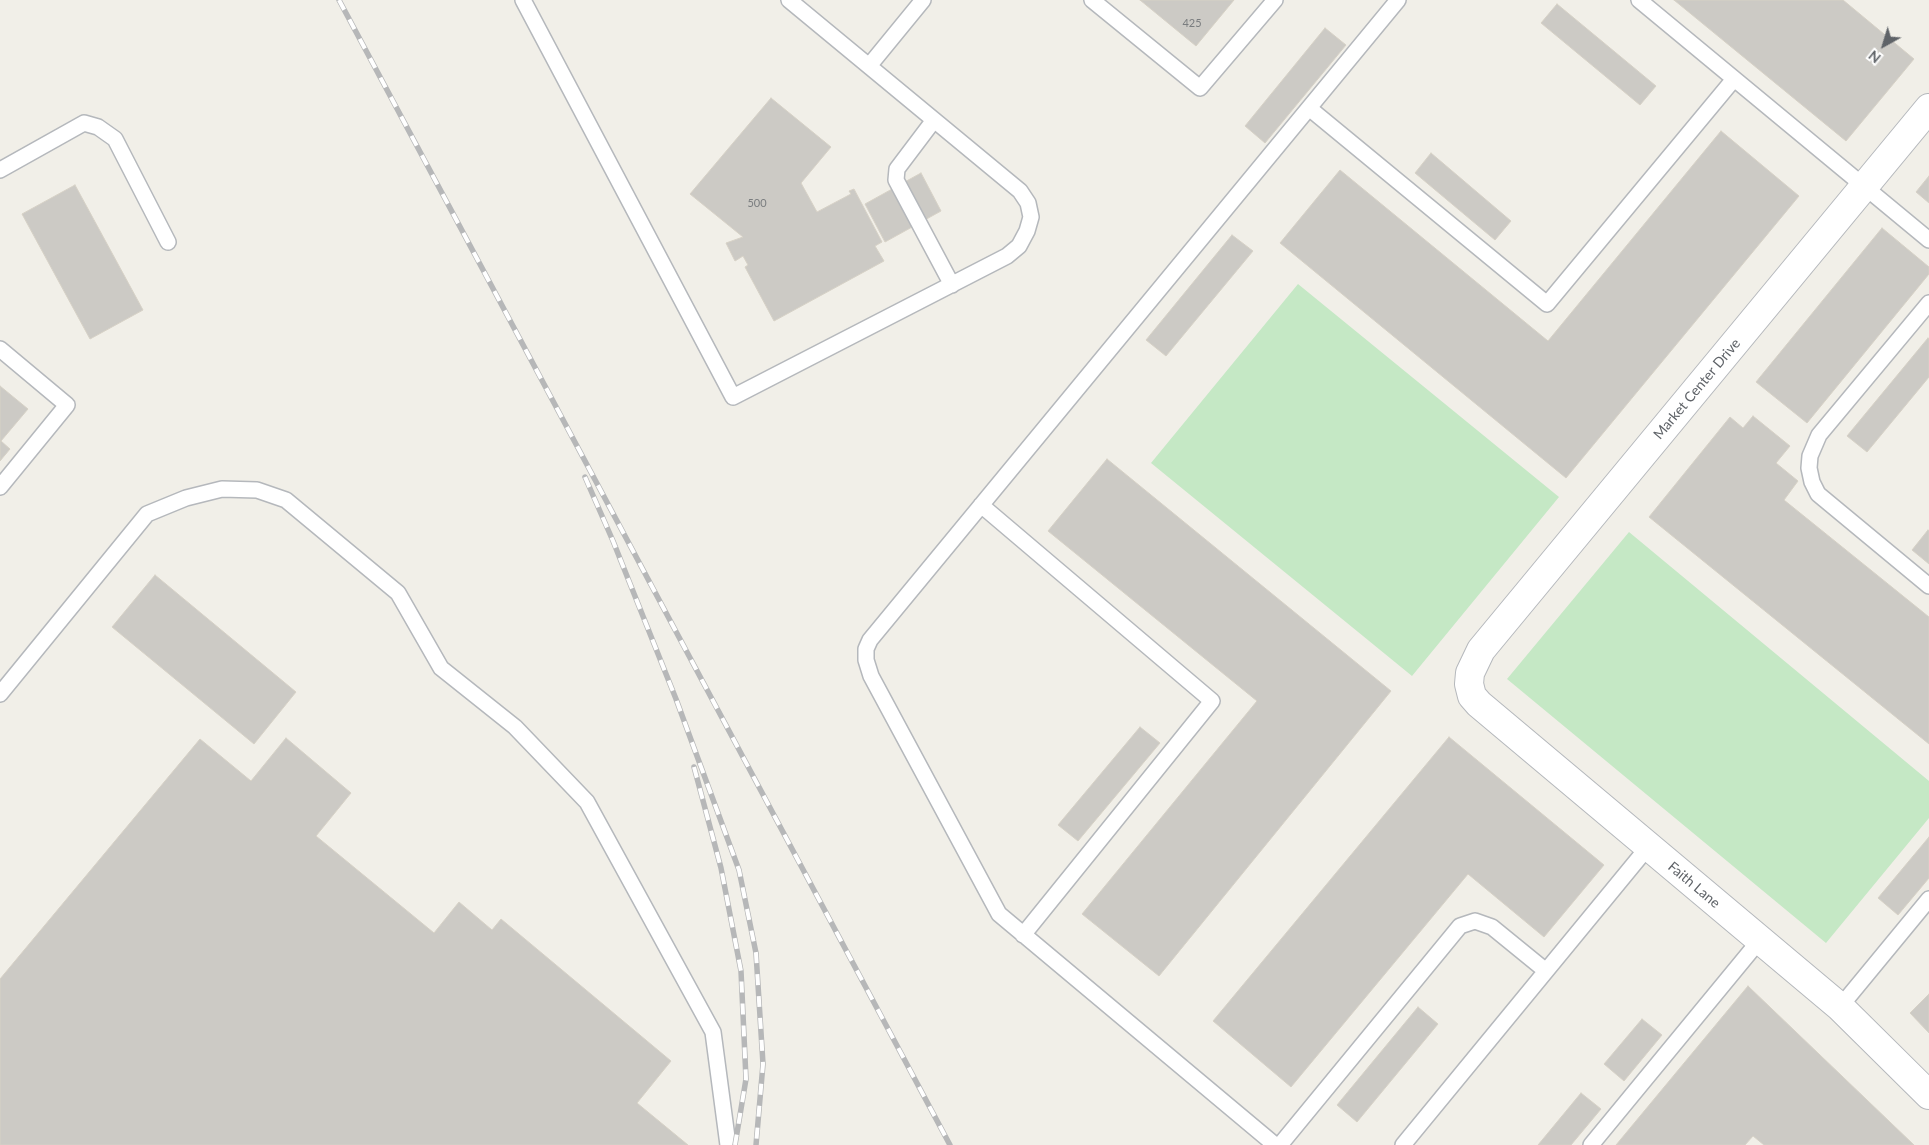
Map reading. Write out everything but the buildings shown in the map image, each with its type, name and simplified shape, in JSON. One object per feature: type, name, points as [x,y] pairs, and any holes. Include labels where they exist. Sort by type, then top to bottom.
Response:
[{"type":"street","name":"Market Center Drive","points":[[1470,673],[1481,650],[1929,108]]},
{"type":"street","name":"Faith Lane","points":[[1470,673],[1469,684],[1472,696],[1479,704],[1840,1008],[1929,1095]]},
{"type":"lane","points":[[522,0],[733,397],[1007,256],[1019,246],[1027,231],[1030,217],[1028,202],[1020,191],[789,0]]},
{"type":"lane","points":[[869,66],[923,0]]},
{"type":"lane","points":[[1092,0],[1200,88],[1275,0]]},
{"type":"lane","points":[[1276,1145],[999,914],[871,676],[866,660],[866,649],[870,640],[1398,0]]},
{"type":"lane","points":[[1639,0],[1929,240]]},
{"type":"lane","points":[[1309,108],[1548,304],[1734,79]]},
{"type":"lane","points":[[934,120],[897,169],[896,180],[952,285]]},
{"type":"lane","points":[[0,170],[84,123],[98,127],[115,139],[168,242]]},
{"type":"lane","points":[[1929,303],[1819,435],[1812,450],[1809,468],[1812,482],[1818,494],[1929,586]]},
{"type":"lane","points":[[0,349],[67,405],[0,487]]},
{"type":"lane","points":[[0,694],[147,514],[186,498],[222,489],[257,490],[286,500],[398,593],[441,668],[515,727],[587,802],[713,1032],[728,1145]]},
{"type":"lane","points":[[981,505],[1212,701],[1023,935]]},
{"type":"lane","points":[[1403,1145],[1648,847]]},
{"type":"lane","points":[[1840,1008],[1929,899]]},
{"type":"lane","points":[[1280,1145],[1460,926],[1475,920],[1492,927],[1546,971]]},
{"type":"lane","points":[[1591,1145],[1760,941]]},
{"type":"green space","points":[[1298,284],[1559,497],[1412,676],[1151,463]]},
{"type":"green space","points":[[1629,532],[1929,781],[1929,818],[1826,943],[1507,679]]},
{"type":"railway","points":[[339,0],[950,1145]]},
{"type":"railway","points":[[585,477],[613,541],[676,699],[739,870],[756,953],[763,1064],[756,1145]]},
{"type":"railway","points":[[694,767],[721,868],[741,971],[746,1079],[735,1145]]}]
